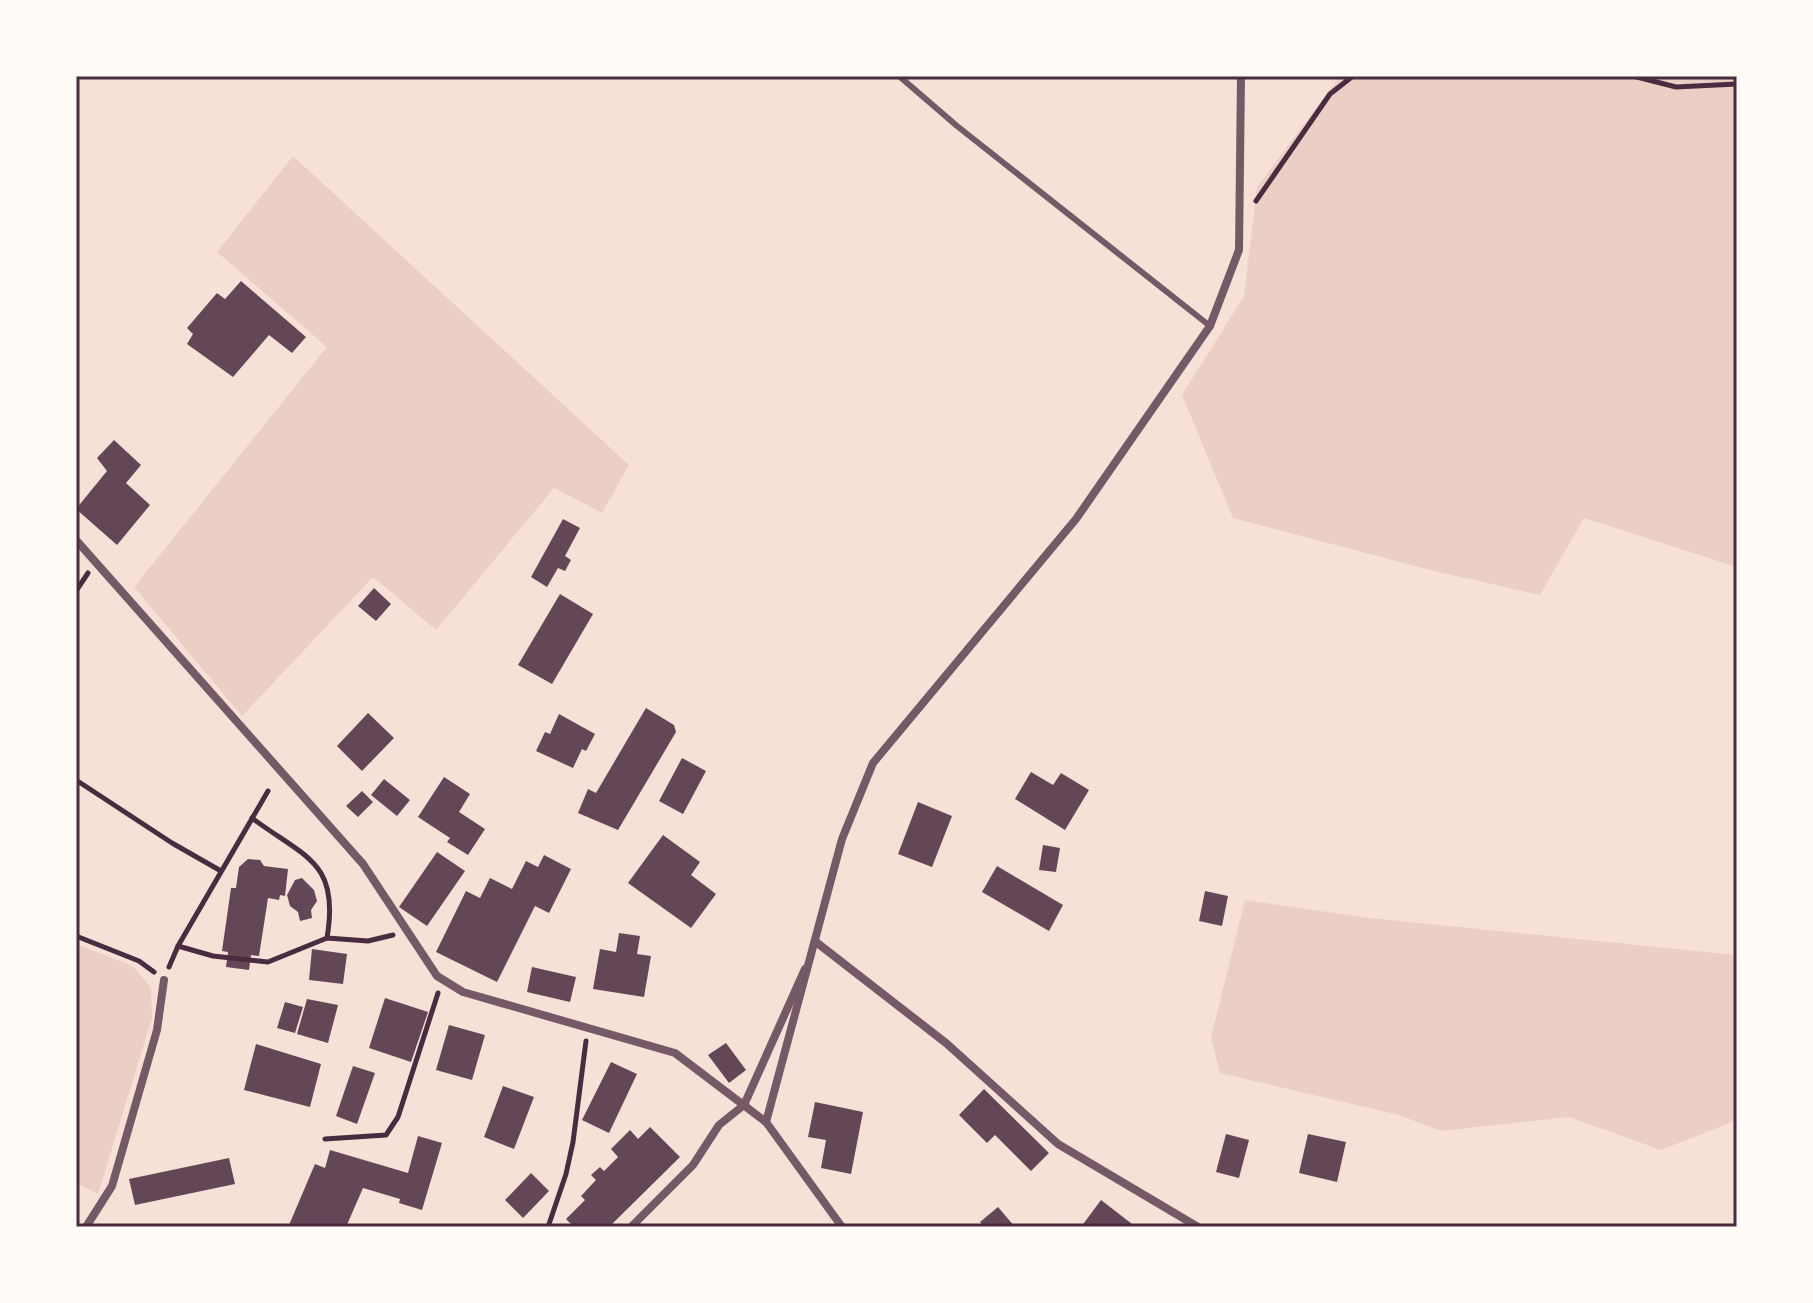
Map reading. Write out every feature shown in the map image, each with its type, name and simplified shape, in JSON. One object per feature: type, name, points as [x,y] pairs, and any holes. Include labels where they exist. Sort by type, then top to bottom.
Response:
[{"type":"street","points":[[766,1122],[842,839],[873,763],[1076,519],[1210,326],[1239,250],[1241,76]]},
{"type":"street","points":[[76,540],[363,864],[442,981],[463,992],[675,1053],[766,1122],[842,1227]]},
{"type":"street","points":[[631,1227],[693,1165],[719,1125],[744,1105],[816,942]]},
{"type":"street","points":[[816,942],[946,1043],[1058,1144],[1198,1227]]},
{"type":"street","points":[[92,1225],[112,1186],[157,1030],[164,980]]},
{"type":"lane","points":[[899,76],[957,126],[1210,326]]},
{"type":"path","points":[[1239,225],[1330,94],[1353,76]]},
{"type":"path","points":[[1633,76],[1676,87],[1737,84]]},
{"type":"path","points":[[76,780],[221,871]]},
{"type":"path","points":[[76,936],[139,961],[164,980],[178,946],[268,791]]},
{"type":"path","points":[[252,818],[320,869],[330,889],[332,911],[327,938]]},
{"type":"path","points":[[178,946],[213,956],[268,962],[327,938],[368,941],[408,932]]},
{"type":"path","points":[[325,1139],[386,1135],[398,1117],[442,981]]},
{"type":"path","points":[[548,1227],[573,1142],[588,1028]]},
{"type":"shaded area","points":[[1340,76],[1737,76],[1737,567],[1584,518],[1540,595],[1434,571],[1233,518],[1182,395],[1244,296],[1257,187]]},
{"type":"shaded area","points":[[293,156],[629,465],[602,513],[554,488],[436,630],[373,577],[242,716],[134,587],[327,347],[217,252]]},
{"type":"shaded area","points":[[1245,900],[1369,918],[1737,955],[1737,1120],[1661,1150],[1569,1117],[1441,1131],[1399,1115],[1220,1073],[1211,1037]]},
{"type":"shaded area","points":[[76,944],[133,966],[151,988],[152,1018],[98,1194],[76,1183]]},
{"type":"building","points":[[241,281],[306,337],[292,353],[269,335],[233,377],[187,344],[193,334],[187,328],[217,293],[225,299]]},
{"type":"building","points":[[114,440],[141,465],[126,483],[150,505],[117,545],[76,509],[107,471],[97,458]]},
{"type":"building","points":[[563,519],[580,528],[565,556],[571,560],[565,571],[558,568],[547,587],[531,577]]},
{"type":"building","points":[[374,588],[391,604],[376,621],[358,606]]},
{"type":"building","points":[[560,594],[593,614],[552,684],[518,665]]},
{"type":"building","points":[[646,708],[674,725],[676,732],[618,830],[578,813],[588,789],[596,793]]},
{"type":"building","points":[[368,713],[394,738],[362,771],[337,746]]},
{"type":"building","points":[[559,714],[595,734],[586,751],[582,749],[573,768],[536,751],[545,732],[550,734]]},
{"type":"building","points":[[682,758],[706,771],[683,814],[659,801]]},
{"type":"building","points":[[1031,772],[1053,785],[1061,773],[1089,790],[1065,830],[1015,799]]},
{"type":"building","points":[[444,777],[470,794],[459,812],[485,829],[468,855],[447,842],[450,838],[418,817]]},
{"type":"building","points":[[384,779],[410,800],[397,816],[371,795]]},
{"type":"building","points":[[362,791],[373,802],[358,817],[346,806]]},
{"type":"building","points":[[918,802],[952,816],[932,867],[898,854]]},
{"type":"building","points":[[663,835],[700,862],[691,875],[716,894],[691,928],[628,883]]},
{"type":"building","points":[[1043,845],[1060,848],[1056,872],[1039,870]]},
{"type":"building","points":[[437,852],[465,871],[427,926],[399,907]]},
{"type":"building","points":[[544,855],[571,869],[549,913],[535,906],[497,982],[436,952],[466,891],[480,898],[490,878],[512,889],[526,861],[538,867]]},
{"type":"building","points":[[248,859],[260,860],[264,866],[288,869],[285,896],[280,895],[279,900],[268,898],[259,956],[251,955],[249,970],[226,967],[228,952],[222,951],[231,888],[236,888],[239,867]]},
{"type":"building","points":[[997,866],[1063,905],[1049,931],[982,892]]},
{"type":"building","points":[[302,878],[314,890],[317,901],[311,910],[312,918],[300,921],[287,895],[295,880]]},
{"type":"building","points":[[1205,891],[1228,896],[1222,926],[1199,921]]},
{"type":"building","points":[[619,933],[640,936],[637,954],[651,956],[644,997],[593,989],[600,949],[616,952]]},
{"type":"building","points":[[312,949],[347,954],[343,984],[309,980]]},
{"type":"building","points":[[532,967],[576,977],[570,1002],[527,992]]},
{"type":"building","points":[[385,998],[428,1012],[411,1062],[369,1048]]},
{"type":"building","points":[[307,999],[338,1005],[328,1043],[297,1034]]},
{"type":"building","points":[[285,1002],[303,1007],[295,1033],[277,1028]]},
{"type":"building","points":[[449,1025],[485,1035],[472,1080],[436,1070]]},
{"type":"building","points":[[726,1043],[746,1070],[729,1083],[708,1055]]},
{"type":"building","points":[[256,1044],[321,1064],[310,1107],[244,1090]]},
{"type":"building","points":[[611,1062],[637,1074],[609,1133],[582,1120]]},
{"type":"building","points":[[353,1066],[375,1073],[357,1124],[336,1116]]},
{"type":"building","points":[[503,1086],[534,1097],[514,1149],[484,1137]]},
{"type":"building","points":[[984,1089],[1049,1153],[1031,1171],[995,1135],[987,1143],[959,1115]]},
{"type":"building","points":[[815,1102],[863,1112],[851,1174],[821,1168],[826,1140],[808,1137]]},
{"type":"building","points":[[650,1127],[680,1157],[609,1227],[574,1227],[566,1219],[585,1200],[581,1196],[596,1180],[591,1175],[600,1167],[604,1171],[618,1157],[611,1149],[630,1130],[638,1139]]},
{"type":"building","points":[[1226,1134],[1249,1140],[1239,1178],[1216,1172]]},
{"type":"building","points":[[1308,1134],[1346,1142],[1337,1182],[1299,1173]]},
{"type":"building","points":[[418,1136],[442,1143],[422,1210],[399,1203],[400,1199],[363,1188],[346,1227],[289,1225],[315,1164],[325,1168],[330,1150],[408,1173]]},
{"type":"building","points":[[229,1158],[235,1184],[135,1205],[129,1179]]},
{"type":"building","points":[[531,1173],[549,1191],[523,1218],[505,1200]]},
{"type":"building","points":[[1101,1200],[1136,1227],[1081,1227]]},
{"type":"building","points":[[998,1207],[1015,1227],[984,1227],[980,1222]]}]
